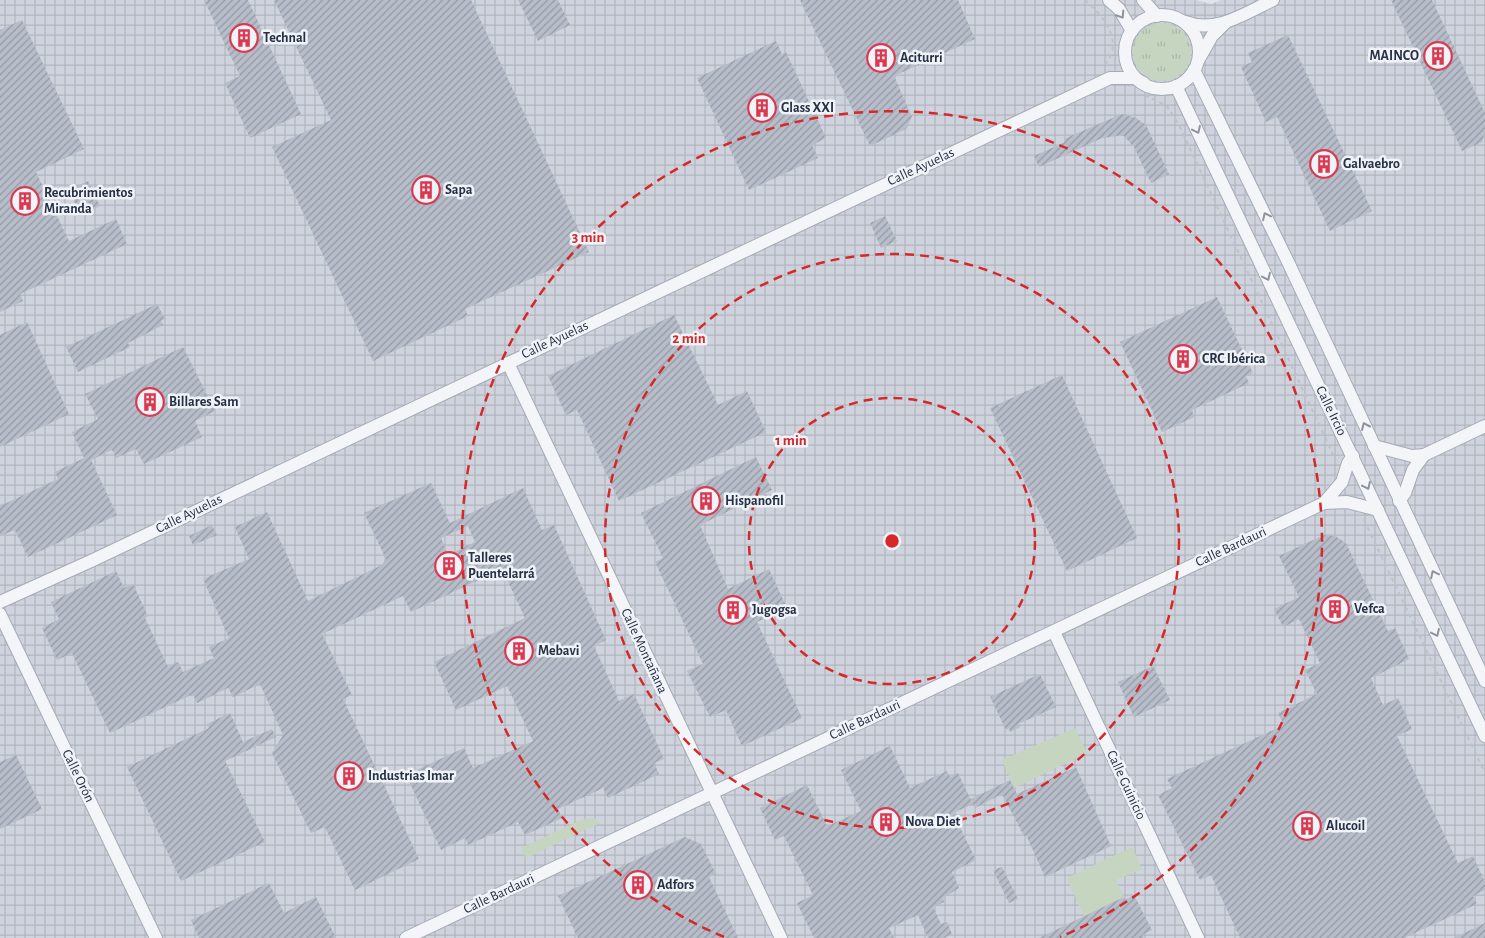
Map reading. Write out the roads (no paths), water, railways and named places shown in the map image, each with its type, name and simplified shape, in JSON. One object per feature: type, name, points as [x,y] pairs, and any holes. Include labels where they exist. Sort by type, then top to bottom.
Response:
[{"type":"street","points":[[1109,0],[1118,9],[1132,32]]},
{"type":"street","points":[[1142,0],[1157,16]]},
{"type":"street","points":[[1106,73],[1120,63],[1132,32],[1138,24],[1157,16],[1169,16],[1197,27],[1225,23],[1273,0]]},
{"type":"street","points":[[1181,20],[1190,28],[1196,38],[1199,49],[1196,66]]},
{"type":"street","points":[[1126,46],[1128,64],[1142,88],[1176,86],[1186,80],[1212,36],[1225,23]]},
{"type":"street","name":"Calle Ircio","points":[[1196,66],[1485,681]]},
{"type":"street","name":"Calle Ayuelas","points":[[0,602],[508,363],[1106,73],[1134,78],[1142,88]]},
{"type":"street","name":"Calle Ircio","points":[[1176,86],[1485,736]]},
{"type":"street","name":"Calle Montañana","points":[[508,363],[780,938]]},
{"type":"street","points":[[1374,446],[1412,456],[1424,455],[1485,426]]},
{"type":"street","points":[[1399,501],[1405,493],[1413,470],[1424,455]]},
{"type":"street","name":"Calle Bardauri","points":[[406,938],[1324,503],[1342,482],[1348,463],[1353,456]]},
{"type":"street","name":"Calle Bardauri","points":[[1324,503],[1353,504],[1378,510]]},
{"type":"street","name":"Calle Orón","points":[[0,614],[156,938]]},
{"type":"street","name":"Calle Guinicio","points":[[1054,632],[1198,938]]},
{"type":"place","name":"Technal","points":[[244,38]]},
{"type":"place","name":"MAINCO","points":[[1438,56]]},
{"type":"place","name":"Aciturri","points":[[881,58]]},
{"type":"place","name":"Glass XXI","points":[[762,108]]},
{"type":"place","name":"Galvaebro","points":[[1324,164]]},
{"type":"place","name":"Sapa","points":[[426,190]]},
{"type":"place","name":"Recubrimientos Miranda","points":[[25,201]]},
{"type":"place","name":"CRC Ibérica","points":[[1183,359]]},
{"type":"place","name":"Billares Sam","points":[[150,402]]},
{"type":"place","name":"Hispanofil","points":[[706,501]]},
{"type":"place","name":"Talleres Puentelarrá","points":[[449,566]]},
{"type":"place","name":"Vefca","points":[[1335,609]]},
{"type":"place","name":"Jugogsa","points":[[733,610]]},
{"type":"place","name":"Mebavi","points":[[519,651]]},
{"type":"place","name":"Industrias Imar","points":[[349,776]]},
{"type":"place","name":"Nova Diet","points":[[886,822]]},
{"type":"place","name":"Alucoil","points":[[1307,826]]},
{"type":"place","name":"Adfors","points":[[638,885]]}]
